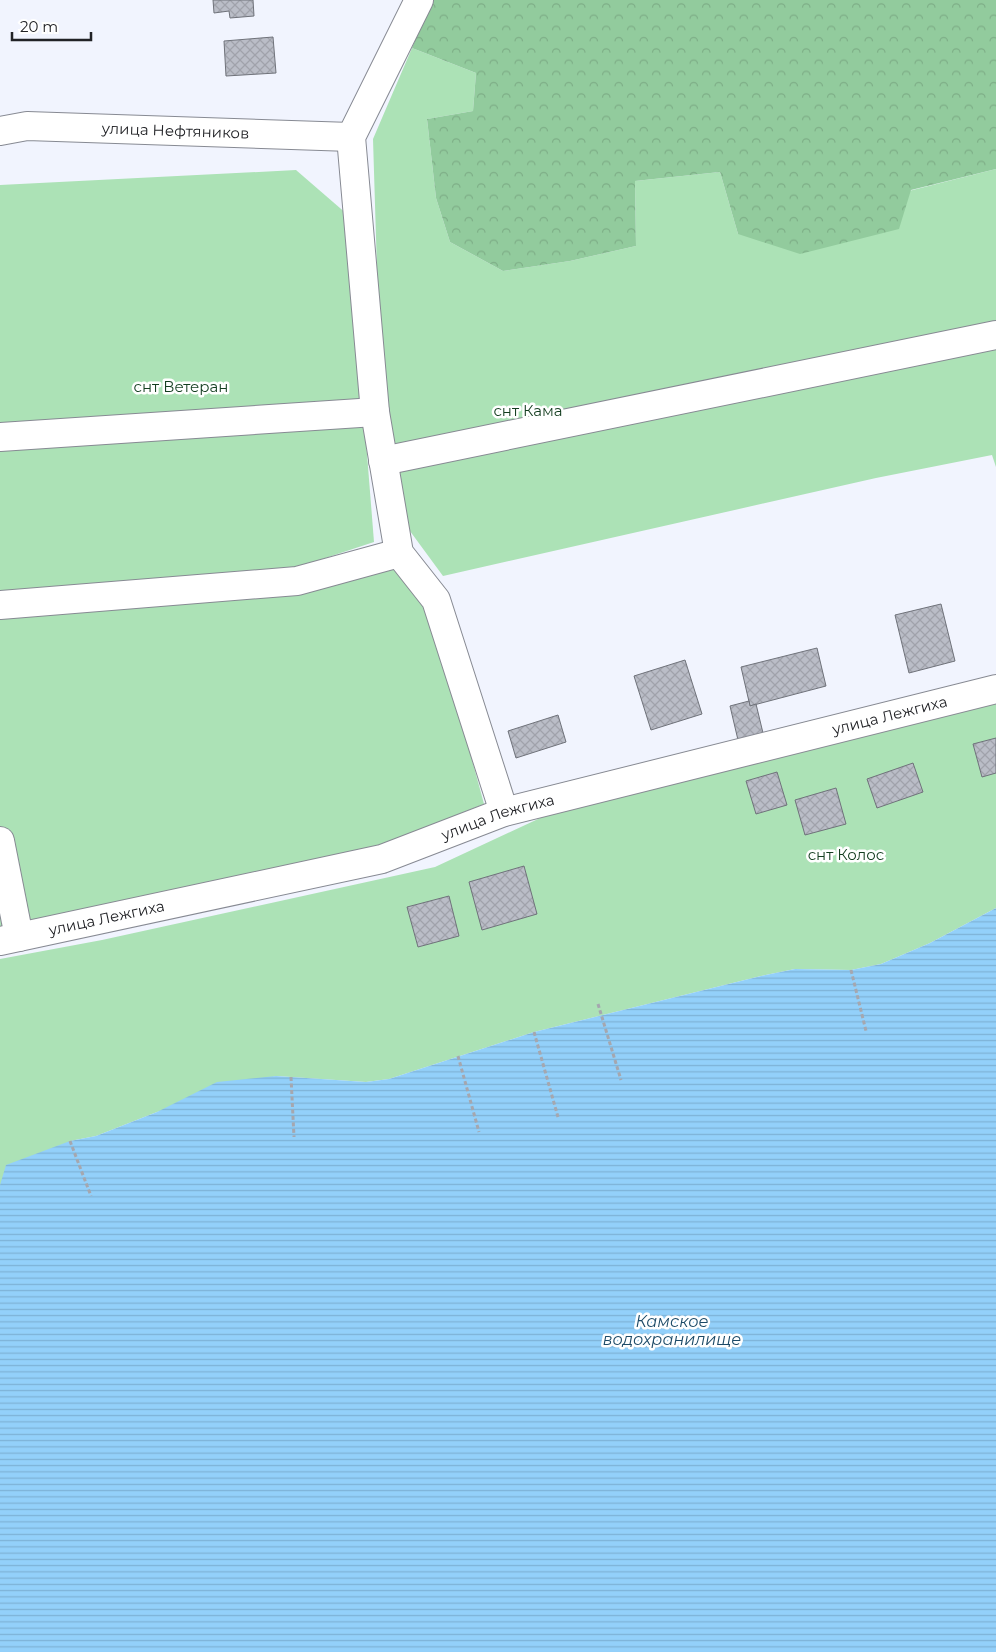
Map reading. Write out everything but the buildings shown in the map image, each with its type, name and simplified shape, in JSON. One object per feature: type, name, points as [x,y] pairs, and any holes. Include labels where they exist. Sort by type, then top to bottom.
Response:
[{"type":"street","points":[[419,0],[351,137],[375,412],[399,553],[436,600],[504,812]]},
{"type":"street","name":"улица Нефтяников","points":[[0,131],[27,126],[351,137]]},
{"type":"street","points":[[383,461],[996,335]]},
{"type":"street","points":[[0,437],[375,412]]},
{"type":"street","points":[[0,605],[297,581],[399,553]]},
{"type":"street","name":"улица Лежгиха","points":[[10,939],[382,859],[504,812],[996,689]]},
{"type":"street","points":[[0,841],[10,939]]},
{"type":"path","points":[[851,970],[866,1031]]},
{"type":"path","points":[[598,1004],[621,1080]]},
{"type":"path","points":[[534,1032],[558,1117]]},
{"type":"path","points":[[458,1056],[479,1132]]},
{"type":"path","points":[[291,1077],[294,1137]]},
{"type":"path","points":[[70,1141],[91,1196]]},
{"type":"green space","points":[[431,0],[996,0],[996,169],[911,190],[899,229],[800,254],[738,234],[720,172],[635,181],[636,246],[570,261],[503,271],[450,242],[436,198],[427,119],[473,111],[476,73],[412,48]]},
{"type":"green space","name":"снт Кама","points":[[412,48],[476,73],[473,111],[427,119],[436,198],[450,242],[503,271],[570,261],[636,246],[635,181],[720,172],[738,234],[996,169],[996,467],[992,455],[876,478],[443,576],[407,527],[380,368],[373,139]]},
{"type":"green space","name":"снт Ветеран","points":[[296,170],[348,215],[374,542],[292,569],[0,591],[0,185]]},
{"type":"green space","points":[[395,564],[432,612],[484,804],[374,848],[0,928],[0,616]]},
{"type":"green space","name":"снт Колос","points":[[996,700],[996,908],[930,943],[881,964],[851,970],[795,969],[534,1032],[389,1079],[366,1082],[276,1076],[157,1112],[96,1136],[70,1141],[0,1185],[0,959],[102,940],[435,867],[551,813]]},
{"type":"water","name":"Камское водохранилище","points":[[996,908],[996,1652],[0,1652],[0,1185],[6,1165],[70,1141],[96,1136],[157,1112],[217,1082],[276,1076],[366,1082],[389,1079],[534,1032],[761,976],[795,969],[851,970],[881,964],[930,943]]}]
